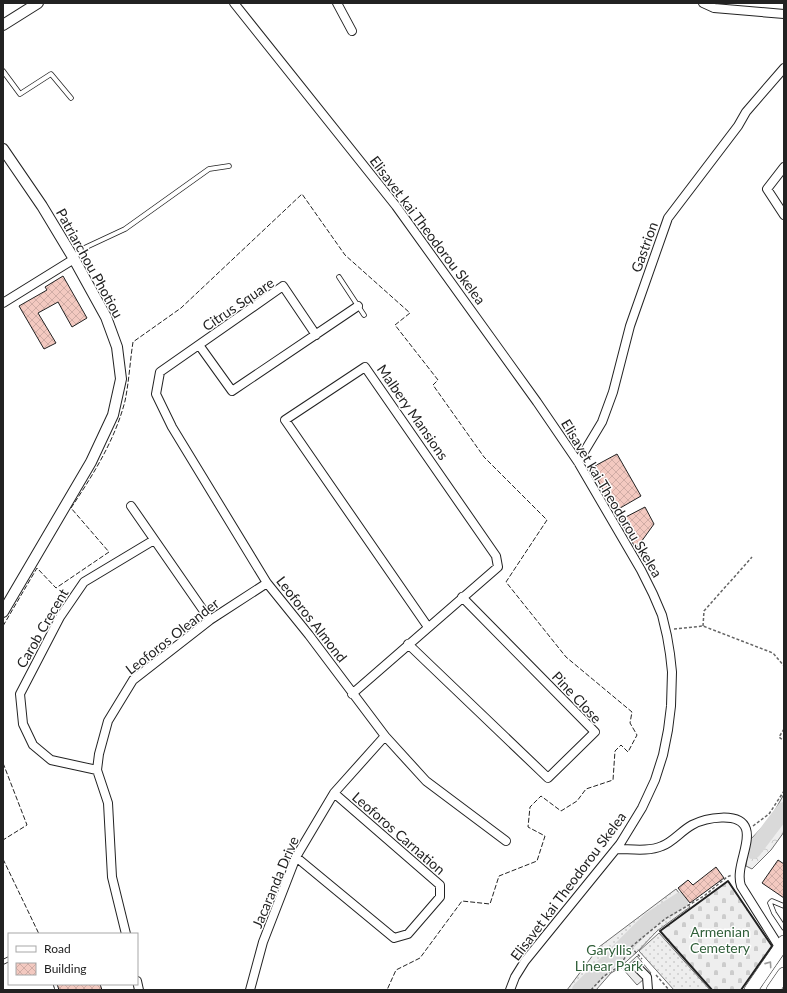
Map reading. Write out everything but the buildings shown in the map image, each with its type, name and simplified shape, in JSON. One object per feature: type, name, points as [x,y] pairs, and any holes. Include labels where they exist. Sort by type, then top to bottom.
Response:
[{"type":"main road","points":[[755,989],[782,945]]},
{"type":"main road","points":[[773,990],[784,974]]},
{"type":"street","points":[[3,25],[38,3]]},
{"type":"street","name":"Elisavet kai Theodorou Skelea","points":[[234,3],[396,206],[532,395],[578,462],[641,570],[656,601],[666,630],[672,672],[668,730],[663,755],[655,780],[632,827],[616,849],[525,961],[515,977],[510,990]]},
{"type":"street","points":[[337,3],[352,31]]},
{"type":"street","points":[[703,3],[714,8],[784,14]]},
{"type":"street","name":"Gastrion","points":[[578,462],[602,422],[613,392],[630,326],[668,218],[738,126],[746,112],[784,68]]},
{"type":"street","name":"Patriarchou Photiou","points":[[3,149],[42,206],[74,258],[106,317],[117,347],[121,379],[113,415],[91,462],[3,612]]},
{"type":"street","points":[[782,170],[767,189],[784,215]]},
{"type":"street","points":[[3,303],[74,258]]},
{"type":"street","name":"Citrus Square","points":[[160,372],[283,286],[316,336]]},
{"type":"street","name":"Citrus Square","points":[[199,345],[232,391],[316,336],[358,306]]},
{"type":"street","name":"Malbery Mansions","points":[[352,694],[498,567],[496,556],[365,367],[285,420],[428,627]]},
{"type":"street","name":"Leoforos Almond","points":[[160,372],[156,394],[172,427],[267,583],[385,736],[426,781],[506,841]]},
{"type":"street","points":[[131,506],[210,620]]},
{"type":"street","name":"Carob Crecent","points":[[97,770],[51,760],[33,745],[23,724],[20,694],[60,617],[84,582],[154,540]]},
{"type":"street","name":"Leoforos Oleander","points":[[126,933],[112,876],[108,804],[97,770],[99,754],[108,721],[133,680],[210,620],[267,583]]},
{"type":"street","name":"Pine Close","points":[[408,644],[548,778],[595,732],[462,597]]},
{"type":"street","name":"Jacaranda Drive","points":[[250,990],[263,942],[296,857],[334,793],[385,736]]},
{"type":"street","name":"Leoforos Carnation","points":[[296,857],[394,938],[408,934],[440,897],[440,885],[334,793]]},
{"type":"street","points":[[616,849],[644,850],[658,847],[668,843],[692,825],[720,818],[732,818],[742,822],[747,830],[739,880],[741,886],[782,945]]},
{"type":"street","points":[[636,966],[647,977],[648,990]]},
{"type":"lane","points":[[3,70],[20,94],[51,74],[71,98]]},
{"type":"lane","points":[[74,258],[80,250],[125,228],[209,169],[229,166]]},
{"type":"lane","points":[[339,277],[364,315]]},
{"type":"lane","points":[[784,906],[772,901],[770,903],[774,913],[784,928]]},
{"type":"path","points":[[704,626],[704,611],[752,557]]},
{"type":"path","points":[[666,630],[704,626],[773,653],[784,666]]},
{"type":"path","points":[[784,729],[779,737],[784,741]]},
{"type":"path","points":[[747,830],[769,814],[784,790]]},
{"type":"path","points":[[591,990],[604,976],[620,966],[631,947],[665,919],[704,896],[727,877],[741,868]]},
{"type":"green space","points":[[784,794],[784,832],[771,850],[752,869],[746,866],[750,840],[770,819]]},
{"type":"green space","name":"Armenian Cemetery","points":[[728,881],[772,946],[741,990],[712,990],[660,931]]},
{"type":"green space","name":"Garyllis Linear Park","points":[[676,889],[690,907],[657,931],[637,952],[618,969],[611,973],[596,990],[567,990],[599,947]]},
{"type":"green space","points":[[659,933],[710,990],[674,990],[639,951]]},
{"type":"shaded area","points":[[637,956],[651,973],[637,985],[623,969]]},
{"type":"waterway","points":[[753,851],[784,810]]},
{"type":"waterway","points":[[580,990],[650,920],[681,900]]},
{"type":"fence","points":[[3,626],[37,568],[56,588],[109,552],[71,508],[102,457],[121,415],[125,401],[133,342],[181,308],[302,194],[345,255],[410,313],[395,325],[438,380],[433,385],[484,457],[547,520],[506,582],[566,657],[632,712],[630,723],[637,735],[628,752],[621,745],[615,751],[613,780],[586,789],[577,801],[561,811],[541,796],[530,807],[528,827],[545,836],[537,861],[499,876],[490,904],[462,901],[420,958],[396,970],[387,990]]},
{"type":"fence","points":[[3,763],[27,825],[3,840]]},
{"type":"fence","points":[[3,859],[39,933]]},
{"type":"fence","points":[[53,985],[55,990]]},
{"type":"wall","points":[[712,990],[660,931],[728,881],[772,946],[741,990]]}]
